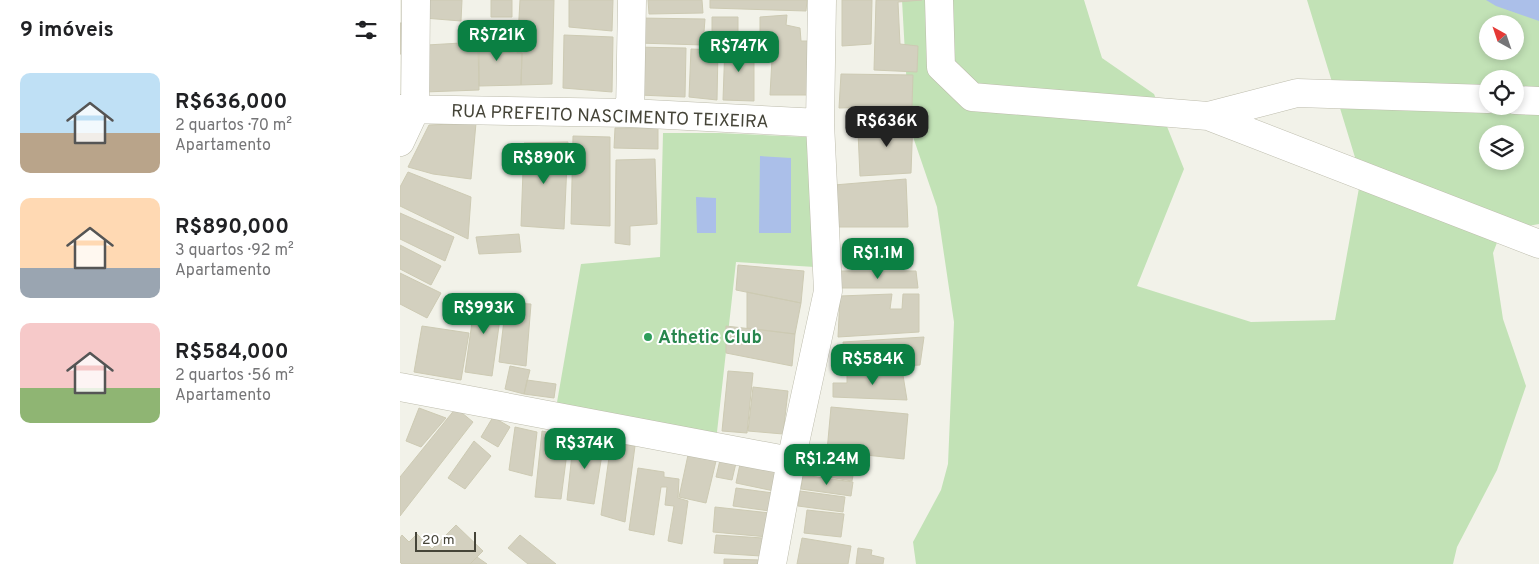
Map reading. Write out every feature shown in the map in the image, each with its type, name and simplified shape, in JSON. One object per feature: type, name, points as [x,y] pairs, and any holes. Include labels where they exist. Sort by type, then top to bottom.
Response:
[{"type":"street","points":[[400,142],[408,110],[416,0]]},
{"type":"street","points":[[630,113],[632,0]]},
{"type":"street","points":[[772,564],[791,462],[828,291],[820,124],[822,0]]},
{"type":"street","points":[[939,0],[941,67],[972,97],[1208,116],[1539,244]]},
{"type":"street","points":[[1208,116],[1297,92],[1479,99]]},
{"type":"street","points":[[1524,100],[1539,100]]},
{"type":"street","name":"RUA PREFEITO NASCIMENTO TEIXEIRA","points":[[408,110],[630,113],[820,124]]},
{"type":"street","points":[[400,387],[791,462]]},
{"type":"green space","points":[[902,0],[1084,0],[1102,58],[1154,94],[1184,169],[1137,286],[1251,322],[1335,320],[1361,177],[1307,0],[1539,0],[1539,224],[1506,230],[1498,240],[1493,253],[1503,319],[1526,386],[1497,470],[1457,547],[1453,564],[916,564],[913,542],[941,490],[948,464],[954,322],[937,207],[909,125]]},
{"type":"green space","name":"Athetic Club","points":[[663,133],[719,133],[806,137],[816,146],[815,267],[736,262],[716,441],[556,408],[581,264],[660,257]]},
{"type":"water","points":[[1486,0],[1539,0],[1539,21],[1524,15],[1496,6]]},
{"type":"water","points":[[760,156],[791,158],[791,233],[759,233]]},
{"type":"water","points":[[696,197],[716,198],[716,233],[697,233]]},
{"type":"building","points":[[423,0],[462,0],[461,21],[424,18]]},
{"type":"building","points":[[491,0],[512,0],[512,17],[491,17]]},
{"type":"building","points":[[520,0],[554,0],[552,84],[521,85],[522,53],[517,53]]},
{"type":"building","points":[[569,0],[613,0],[612,31],[569,27]]},
{"type":"building","points":[[648,0],[702,0],[703,13],[649,14]]},
{"type":"building","points":[[710,0],[807,0],[806,11],[710,8]]},
{"type":"building","points":[[842,0],[872,0],[871,44],[842,46]]},
{"type":"building","points":[[876,0],[922,0],[898,2],[900,44],[918,46],[917,72],[874,70]]},
{"type":"building","points":[[787,15],[786,25],[800,28],[801,41],[812,41],[811,95],[770,95],[772,59],[766,55],[766,34],[760,32],[760,17]]},
{"type":"building","points":[[712,17],[738,17],[738,36],[712,34]]},
{"type":"building","points":[[639,18],[705,19],[703,45],[638,43]]},
{"type":"building","points":[[400,23],[405,23],[402,54],[400,54]]},
{"type":"building","points":[[479,28],[496,29],[497,52],[522,53],[521,85],[479,86]]},
{"type":"building","points":[[564,35],[613,37],[612,92],[563,88]]},
{"type":"building","points":[[478,42],[479,90],[424,92],[427,45]]},
{"type":"building","points":[[725,44],[754,44],[754,101],[723,100]]},
{"type":"building","points":[[633,47],[686,48],[685,97],[639,95]]},
{"type":"building","points":[[691,49],[718,50],[717,100],[689,97]]},
{"type":"building","points":[[841,74],[913,75],[912,106],[839,108]]},
{"type":"building","points":[[913,117],[911,173],[860,176],[858,132],[876,130],[876,119]]},
{"type":"building","points":[[476,123],[471,179],[433,174],[408,167],[429,125]]},
{"type":"building","points":[[615,128],[658,128],[658,149],[614,148]]},
{"type":"building","points":[[573,136],[610,137],[610,226],[571,224]]},
{"type":"building","points":[[568,142],[564,229],[521,226],[524,143]]},
{"type":"building","points":[[655,159],[657,224],[630,226],[630,245],[615,243],[616,160]]},
{"type":"building","points":[[408,172],[471,197],[468,239],[400,206],[400,187]]},
{"type":"building","points":[[906,179],[908,227],[837,227],[834,185]]},
{"type":"building","points":[[400,213],[454,237],[445,261],[400,239]]},
{"type":"building","points":[[519,234],[521,252],[479,254],[476,237]]},
{"type":"building","points":[[400,245],[441,266],[431,285],[400,269]]},
{"type":"building","points":[[738,265],[804,271],[801,303],[736,290]]},
{"type":"building","points":[[839,271],[916,271],[918,288],[839,288]]},
{"type":"building","points":[[400,273],[441,293],[427,318],[400,304]]},
{"type":"building","points":[[747,292],[801,303],[795,334],[747,328]]},
{"type":"building","points":[[476,294],[503,297],[492,376],[465,372]]},
{"type":"building","points":[[892,294],[890,309],[902,309],[903,294],[919,294],[919,332],[838,337],[840,296]]},
{"type":"building","points":[[506,303],[531,304],[526,366],[499,362]]},
{"type":"building","points":[[422,326],[469,333],[461,380],[414,372]]},
{"type":"building","points":[[726,326],[795,334],[792,366],[726,353]]},
{"type":"building","points":[[924,337],[920,365],[845,369],[843,342]]},
{"type":"building","points":[[510,366],[530,370],[524,394],[505,389]]},
{"type":"building","points":[[902,369],[907,400],[833,397],[833,383],[847,383],[847,375]]},
{"type":"building","points":[[728,371],[753,373],[747,433],[722,431]]},
{"type":"building","points":[[527,380],[556,384],[554,398],[524,394]]},
{"type":"building","points":[[753,387],[788,391],[783,434],[748,431]]},
{"type":"building","points":[[831,407],[908,414],[904,459],[827,451]]},
{"type":"building","points":[[419,408],[446,418],[421,447],[406,441]]},
{"type":"building","points":[[456,408],[473,422],[400,516],[400,477]]},
{"type":"building","points":[[493,417],[510,427],[498,447],[481,437]]},
{"type":"building","points":[[515,427],[537,432],[532,476],[509,470]]},
{"type":"building","points":[[542,431],[569,437],[561,499],[535,497]]},
{"type":"building","points":[[574,436],[604,442],[594,504],[567,500]]},
{"type":"building","points":[[474,441],[491,456],[465,489],[448,478]]},
{"type":"building","points":[[611,443],[635,446],[625,522],[601,515]]},
{"type":"building","points":[[821,453],[856,459],[852,481],[817,475]]},
{"type":"building","points":[[688,455],[716,461],[706,503],[679,497]]},
{"type":"building","points":[[720,460],[736,463],[732,480],[716,477]]},
{"type":"building","points":[[740,464],[778,472],[774,491],[736,483]]},
{"type":"building","points":[[638,468],[664,472],[664,477],[679,479],[678,498],[688,501],[682,544],[668,541],[674,506],[665,505],[667,487],[661,487],[654,535],[629,530]]},
{"type":"building","points":[[803,475],[853,482],[851,496],[801,489]]},
{"type":"building","points":[[736,488],[773,493],[770,511],[733,506]]},
{"type":"building","points":[[800,491],[845,497],[843,512],[798,506]]},
{"type":"building","points":[[715,507],[770,513],[768,537],[713,532]]},
{"type":"building","points":[[807,510],[844,514],[841,537],[804,533]]},
{"type":"building","points":[[456,525],[483,551],[470,564],[402,564],[400,562],[400,538],[402,535],[409,542],[417,534],[432,549]]},
{"type":"building","points":[[520,535],[556,564],[528,564],[508,548]]},
{"type":"building","points":[[716,535],[763,538],[761,556],[714,553]]},
{"type":"building","points":[[802,538],[851,546],[848,564],[797,564]]},
{"type":"building","points":[[858,548],[872,550],[871,555],[884,558],[883,564],[856,564]]},
{"type":"building","points":[[477,557],[487,564],[470,564]]},
{"type":"building","points":[[724,559],[762,560],[761,564],[724,564]]},
{"type":"place","name":"Athetic Club","points":[[648,337]]}]
